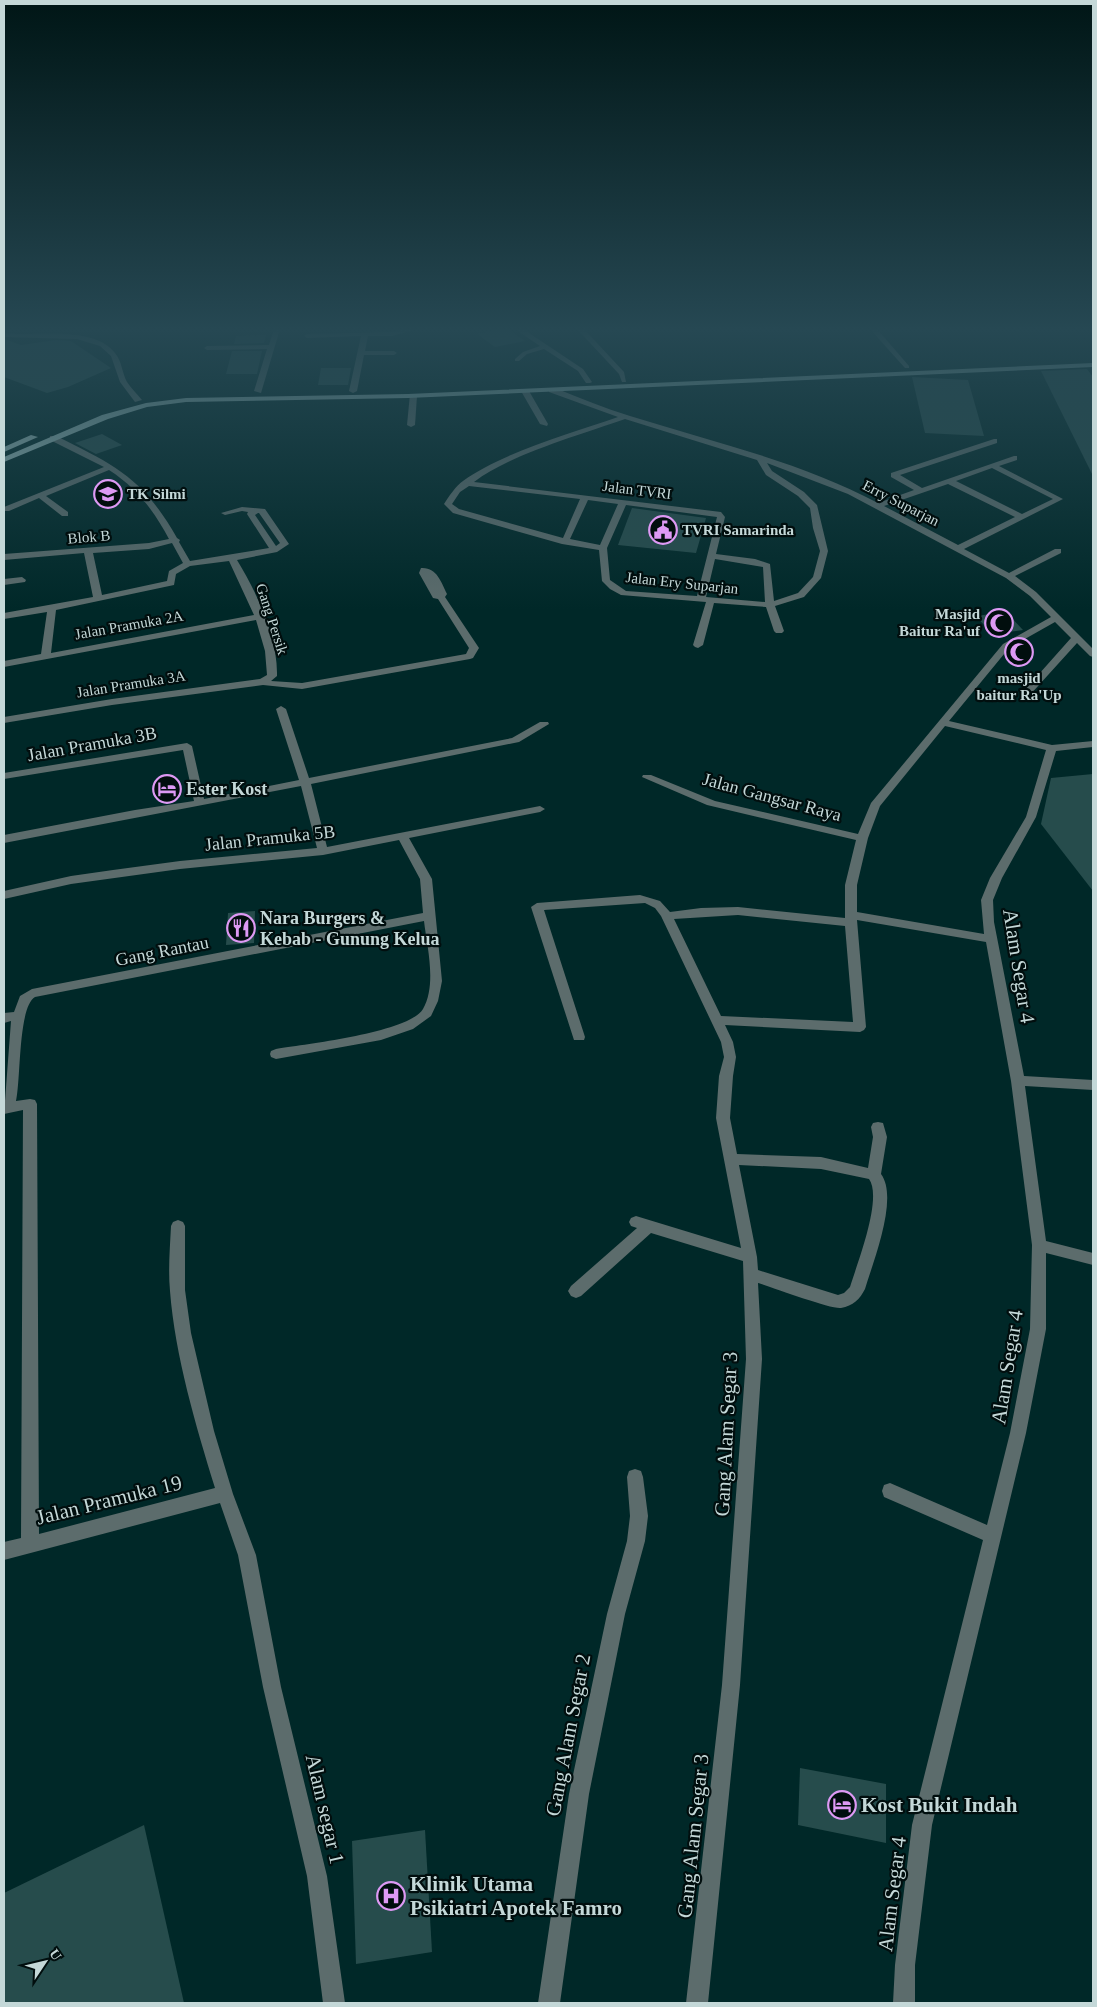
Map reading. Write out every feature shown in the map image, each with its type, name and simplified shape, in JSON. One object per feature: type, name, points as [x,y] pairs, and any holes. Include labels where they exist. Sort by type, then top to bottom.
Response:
[{"type":"main road","points":[[4,460],[91,423]]},
{"type":"main road","points":[[4,450],[54,428]]},
{"type":"street","points":[[607,423],[559,439],[492,468],[465,483],[451,496],[448,504],[451,508],[517,529],[565,542],[603,548],[623,502]]},
{"type":"street","name":"Erry Suparjan","points":[[643,423],[760,458],[816,478],[878,506],[1009,576],[1033,594],[1093,654]]},
{"type":"street","points":[[53,438],[111,467],[135,484],[151,503],[176,540],[188,564]]},
{"type":"street","points":[[921,491],[895,474],[994,441]]},
{"type":"street","name":"Jalan Ery Suparjan","points":[[603,548],[606,581],[624,593],[770,605],[801,595],[817,578],[824,551],[817,528],[814,507],[801,494],[769,473],[760,458]]},
{"type":"street","points":[[878,506],[1014,458]]},
{"type":"street","points":[[959,548],[1059,499],[993,466]]},
{"type":"street","points":[[6,509],[111,467]]},
{"type":"street","points":[[949,481],[1021,517]]},
{"type":"street","name":"Jalan TVRI","points":[[465,483],[718,514],[721,517],[711,556],[698,645]]},
{"type":"street","points":[[40,495],[65,514]]},
{"type":"street","points":[[565,542],[585,497]]},
{"type":"street","points":[[4,616],[98,599],[171,583],[172,572],[188,564],[274,550],[285,544],[262,511],[242,509],[225,513]]},
{"type":"street","name":"Blok B","points":[[4,557],[149,546],[176,540]]},
{"type":"street","points":[[88,551],[98,599]]},
{"type":"street","points":[[1009,576],[1058,551]]},
{"type":"street","points":[[711,556],[755,562],[767,566],[770,605],[780,631]]},
{"type":"street","name":"Gang Persik","points":[[232,558],[252,593],[274,670],[272,676],[263,682]]},
{"type":"street","points":[[4,582],[22,580]]},
{"type":"street","name":"Jalan Pramuka 3A","points":[[4,720],[112,702],[263,682],[278,686],[302,686],[470,656],[474,648],[441,597]]},
{"type":"street","points":[[46,655],[52,608]]},
{"type":"street","name":"Jalan Pramuka 2A","points":[[4,664],[259,617]]},
{"type":"street","points":[[718,1020],[860,1027],[851,919],[851,885],[862,838],[875,805],[1006,646],[1056,618]]},
{"type":"street","points":[[1026,694],[1076,638]]},
{"type":"street","points":[[281,709],[305,781],[323,851]]},
{"type":"street","points":[[944,723],[1054,747],[1093,744]]},
{"type":"street","points":[[4,839],[135,813],[200,803],[515,740],[544,724]]},
{"type":"street","name":"Jalan Pramuka 3B","points":[[4,776],[186,746],[200,803]]},
{"type":"street","name":"Alam Segar 4","points":[[904,2003],[905,1965],[922,1825],[1018,1433],[1038,1329],[1039,1245],[1018,1081],[991,938],[987,900],[996,878],[1031,817],[1054,747]]},
{"type":"street","name":"Jalan Gangsar Raya","points":[[647,777],[711,803],[862,838]]},
{"type":"street","name":"Jalan Pramuka 5B","points":[[4,896],[71,880],[142,870],[323,851],[540,809]]},
{"type":"street","points":[[276,1054],[390,1032],[418,1021],[427,1012],[432,1001],[436,981],[426,879],[403,836]]},
{"type":"street","name":"Gang Alam Segar 3","points":[[579,1036],[537,907],[640,899],[654,901],[661,906],[667,916],[727,1042],[730,1057],[726,1076],[723,1118],[752,1274],[754,1359],[731,1685],[697,2003]]},
{"type":"street","points":[[667,916],[701,912],[738,911],[851,919],[991,938]]},
{"type":"street","name":"Gang Rantau","points":[[18,1015],[20,1015],[22,1002],[26,996],[32,993],[429,916]]},
{"type":"street","points":[[4,1018],[18,1015],[10,1100],[5,1109]]},
{"type":"street","points":[[1018,1081],[1093,1085]]},
{"type":"street","points":[[5,1109],[30,1104],[30,1543]]},
{"type":"street","points":[[874,1175],[880,1137],[878,1128]]},
{"type":"street","points":[[731,1159],[815,1163],[860,1170],[874,1175],[880,1183],[878,1218],[856,1289],[850,1298],[838,1302],[752,1274]]},
{"type":"street","points":[[576,1291],[643,1224],[750,1257]]},
{"type":"street","name":"Alam segar 1","points":[[178,1226],[177,1290],[183,1333],[206,1431],[225,1494],[247,1555],[272,1687],[317,1876],[334,2003]]},
{"type":"street","points":[[1039,1245],[1093,1259]]},
{"type":"street","name":"Gang Alam Segar 2","points":[[549,2003],[579,1794],[616,1614],[636,1541],[639,1516],[635,1477]]},
{"type":"street","points":[[890,1491],[993,1536]]},
{"type":"street","name":"Jalan Pramuka 19","points":[[4,1551],[225,1494]]},
{"type":"building","points":[[923,423],[980,423],[984,436],[925,433]]},
{"type":"building","points":[[1067,423],[1093,423],[1093,476]]},
{"type":"building","points":[[102,434],[122,445],[96,454],[75,443]]},
{"type":"building","name":"TVRI Samarinda","points":[[632,508],[706,518],[696,553],[618,545]]},
{"type":"building","name":"Masjid Baitur Ra'uf","points":[[1006,612],[1023,630],[992,634],[976,616]]},
{"type":"building","points":[[1093,774],[1093,891],[1041,824],[1051,778]]},
{"type":"building","name":"Nara Burgers & Kebab - Gunung Kelua","points":[[255,911],[254,943],[226,945],[228,913]]},
{"type":"building","name":"Kost Bukit Indah","points":[[800,1768],[886,1784],[886,1843],[798,1825]]},
{"type":"building","points":[[144,1825],[184,2003],[4,2003],[4,1893]]},
{"type":"building","name":"Klinik Utama Psikiatri Apotek Famro","points":[[425,1830],[432,1952],[356,1964],[352,1841]]},
{"type":"place","name":"TK Silmi","points":[[108,494]]},
{"type":"place","name":"TVRI Samarinda","points":[[663,530]]},
{"type":"place","name":"Masjid Baitur Ra'uf","points":[[999,623]]},
{"type":"place","name":"masjid baitur Ra'Up","points":[[1019,652]]},
{"type":"place","name":"Ester Kost","points":[[167,789]]},
{"type":"place","name":"Nara Burgers & Kebab - Gunung Kelua","points":[[241,928]]},
{"type":"place","name":"Kost Bukit Indah","points":[[842,1805]]},
{"type":"place","name":"Klinik Utama Psikiatri Apotek Famro","points":[[391,1896]]}]
